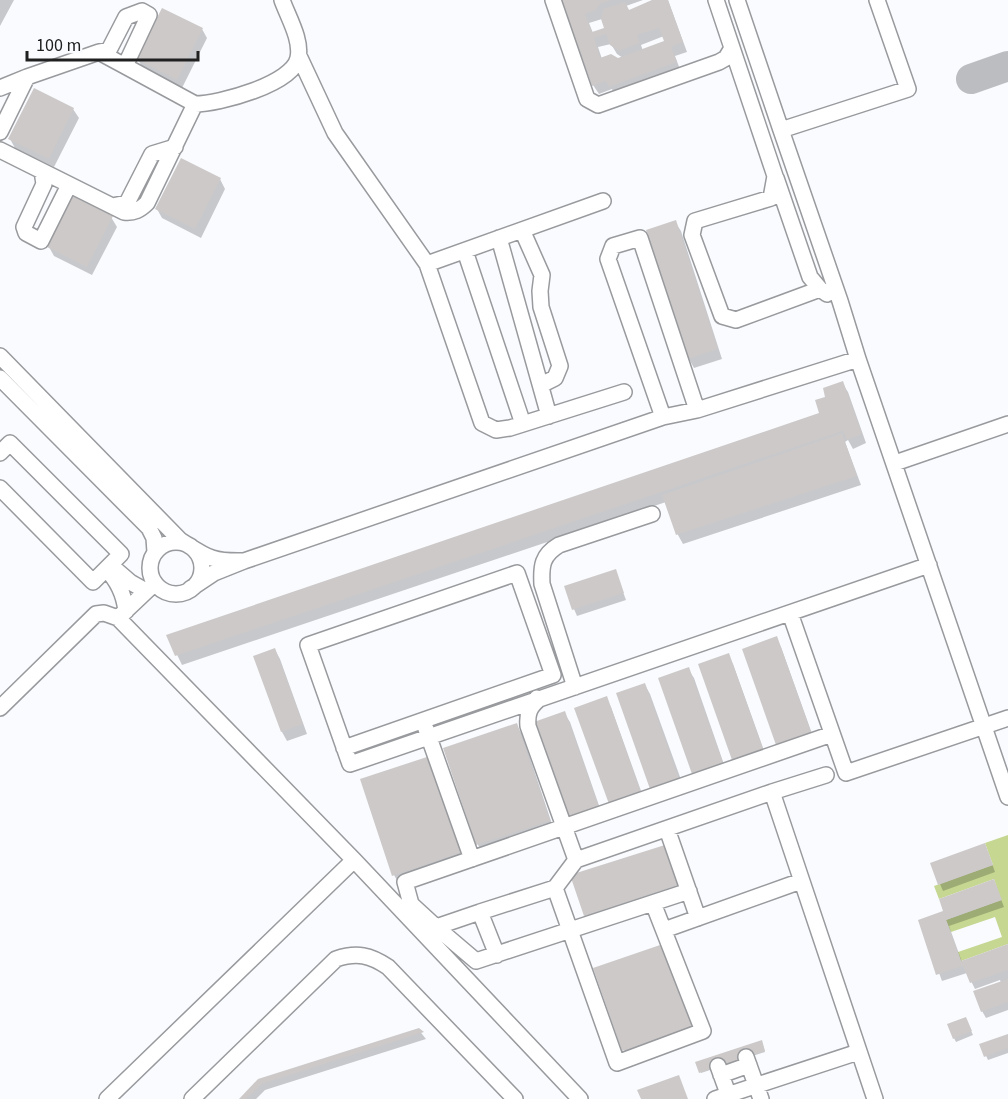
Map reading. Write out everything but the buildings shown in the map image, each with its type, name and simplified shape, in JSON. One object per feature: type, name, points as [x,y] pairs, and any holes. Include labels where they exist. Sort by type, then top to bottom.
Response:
[{"type":"lane","points":[[282,0],[298,45],[299,56],[335,133],[427,264],[482,423],[496,430],[523,424],[624,392]]},
{"type":"lane","points":[[553,0],[587,99],[598,105],[719,62],[726,58],[732,48]]},
{"type":"lane","points":[[716,0],[810,277],[820,289],[840,301]]},
{"type":"lane","points":[[737,0],[1008,797]]},
{"type":"lane","points":[[781,130],[908,89],[877,0]]},
{"type":"lane","points":[[0,88],[109,50],[126,16],[142,11],[149,15],[125,66]]},
{"type":"lane","points":[[99,52],[195,104],[207,103],[265,87],[290,72],[296,66],[299,56]]},
{"type":"lane","points":[[719,62],[738,65]]},
{"type":"lane","points":[[0,132],[27,77]]},
{"type":"lane","points":[[0,150],[124,212],[132,213],[147,204],[195,104]]},
{"type":"lane","points":[[42,171],[44,184],[24,226],[26,233],[41,241],[69,185]]},
{"type":"lane","points":[[775,176],[771,198],[695,221],[692,235],[722,316],[736,320],[820,289]]},
{"type":"lane","points":[[427,264],[603,201]]},
{"type":"lane","points":[[522,230],[542,275],[541,307],[560,366],[555,378],[541,385]]},
{"type":"lane","points":[[499,238],[549,416]]},
{"type":"lane","points":[[663,417],[608,259],[613,246],[639,238],[698,410]]},
{"type":"lane","points":[[465,251],[523,424]]},
{"type":"lane","points":[[0,356],[160,521],[198,554],[201,573],[197,582],[190,589]]},
{"type":"lane","points":[[108,567],[129,582],[171,593],[182,593],[214,573],[244,561],[663,417],[698,410],[858,359]]},
{"type":"lane","points":[[0,378],[149,528],[154,538],[155,552],[150,568],[151,587]]},
{"type":"lane","points":[[895,463],[1008,424]]},
{"type":"lane","points":[[0,453],[10,443],[121,554],[93,582],[0,489]]},
{"type":"lane","points":[[576,687],[542,584],[541,571],[544,558],[558,545],[652,514]]},
{"type":"lane","points":[[155,552],[161,546],[176,542],[191,547],[207,558],[244,561]]},
{"type":"lane","points":[[344,747],[553,675],[517,573],[308,645],[344,747],[350,764],[929,565]]},
{"type":"lane","points":[[108,567],[122,591],[122,614],[580,1099]]},
{"type":"lane","points":[[0,708],[96,614],[122,614],[151,587]]},
{"type":"lane","points":[[790,613],[844,767]]},
{"type":"lane","points":[[530,683],[538,700]]},
{"type":"lane","points":[[538,700],[531,705],[527,714],[528,726],[576,860]]},
{"type":"lane","points":[[436,927],[555,888],[576,860],[844,767],[1008,718]]},
{"type":"lane","points":[[423,720],[472,859]]},
{"type":"lane","points":[[689,891],[476,961],[411,904],[405,882],[832,734]]},
{"type":"lane","points":[[772,792],[875,1099]]},
{"type":"lane","points":[[667,829],[698,918]]},
{"type":"lane","points":[[107,1099],[354,860]]},
{"type":"lane","points":[[664,930],[801,881]]},
{"type":"lane","points":[[555,888],[617,1063],[703,1031],[653,903]]},
{"type":"lane","points":[[480,912],[496,955]]},
{"type":"lane","points":[[192,1099],[336,959],[360,954],[372,957],[388,967],[515,1099]]},
{"type":"lane","points":[[758,1092],[748,1061],[720,1071],[724,1098],[758,1092],[858,1052]]},
{"type":"green space","points":[[1008,835],[1008,944],[961,961],[958,952],[1002,937],[995,917],[951,932],[946,920],[1001,900],[994,879],[939,899],[934,886],[993,865],[985,843]]},
{"type":"taxiway","points":[[971,79],[1008,66]]}]
